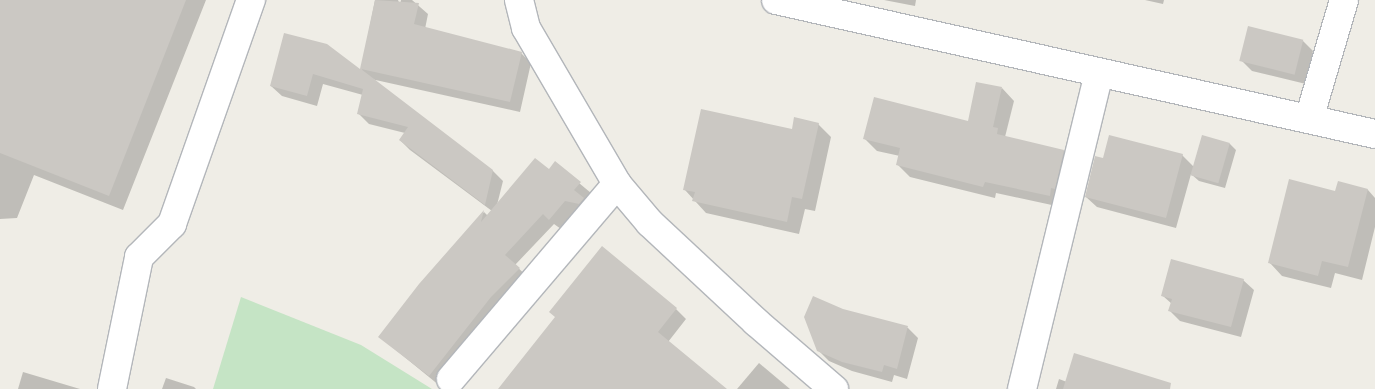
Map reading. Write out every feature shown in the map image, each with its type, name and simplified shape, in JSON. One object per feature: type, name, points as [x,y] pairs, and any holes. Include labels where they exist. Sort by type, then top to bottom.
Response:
[{"type":"street","points":[[112,389],[139,257],[172,224],[251,0]]},
{"type":"street","points":[[519,0],[526,28],[617,184],[678,249],[834,389]]},
{"type":"street","points":[[776,0],[1375,134]]},
{"type":"street","points":[[1309,119],[1344,0]]},
{"type":"street","points":[[1022,389],[1099,73]]},
{"type":"street","points":[[451,379],[617,184]]},
{"type":"green space","points":[[241,297],[361,345],[432,389],[213,389]]},
{"type":"building","points":[[0,0],[186,0],[109,196],[0,153]]},
{"type":"building","points":[[375,0],[419,3],[414,24],[522,52],[510,102],[361,69],[493,170],[485,205],[399,140],[408,127],[357,114],[363,89],[313,74],[307,96],[270,86],[284,33],[327,44],[360,69]]},
{"type":"building","points":[[1248,26],[1303,40],[1295,75],[1239,61]]},
{"type":"building","points":[[976,82],[1002,87],[993,127],[998,128],[997,134],[1064,150],[1055,189],[1051,188],[1050,196],[985,182],[983,187],[896,165],[900,148],[863,139],[874,97],[968,121]]},
{"type":"building","points":[[701,109],[792,129],[794,117],[819,123],[802,199],[792,197],[787,222],[692,201],[695,192],[683,190]]},
{"type":"building","points":[[1109,135],[1183,154],[1166,218],[1085,197],[1095,156],[1103,158]]},
{"type":"building","points":[[1202,135],[1230,143],[1218,183],[1190,175]]},
{"type":"building","points":[[535,158],[549,169],[555,161],[581,182],[574,190],[584,198],[579,204],[565,201],[549,220],[543,214],[505,255],[520,268],[491,297],[429,376],[378,337],[419,284],[484,210],[481,222]]},
{"type":"building","points":[[1289,179],[1335,191],[1338,181],[1368,189],[1348,267],[1322,261],[1318,276],[1268,263]]},
{"type":"building","points":[[602,246],[677,308],[658,332],[727,389],[498,389],[555,317],[549,312]]},
{"type":"building","points":[[1171,259],[1244,279],[1231,327],[1168,311],[1172,299],[1161,296]]},
{"type":"building","points":[[813,296],[843,309],[908,326],[897,369],[884,365],[882,372],[842,362],[817,351],[804,317]]},
{"type":"building","points":[[1074,353],[1171,383],[1170,389],[1063,389]]}]
